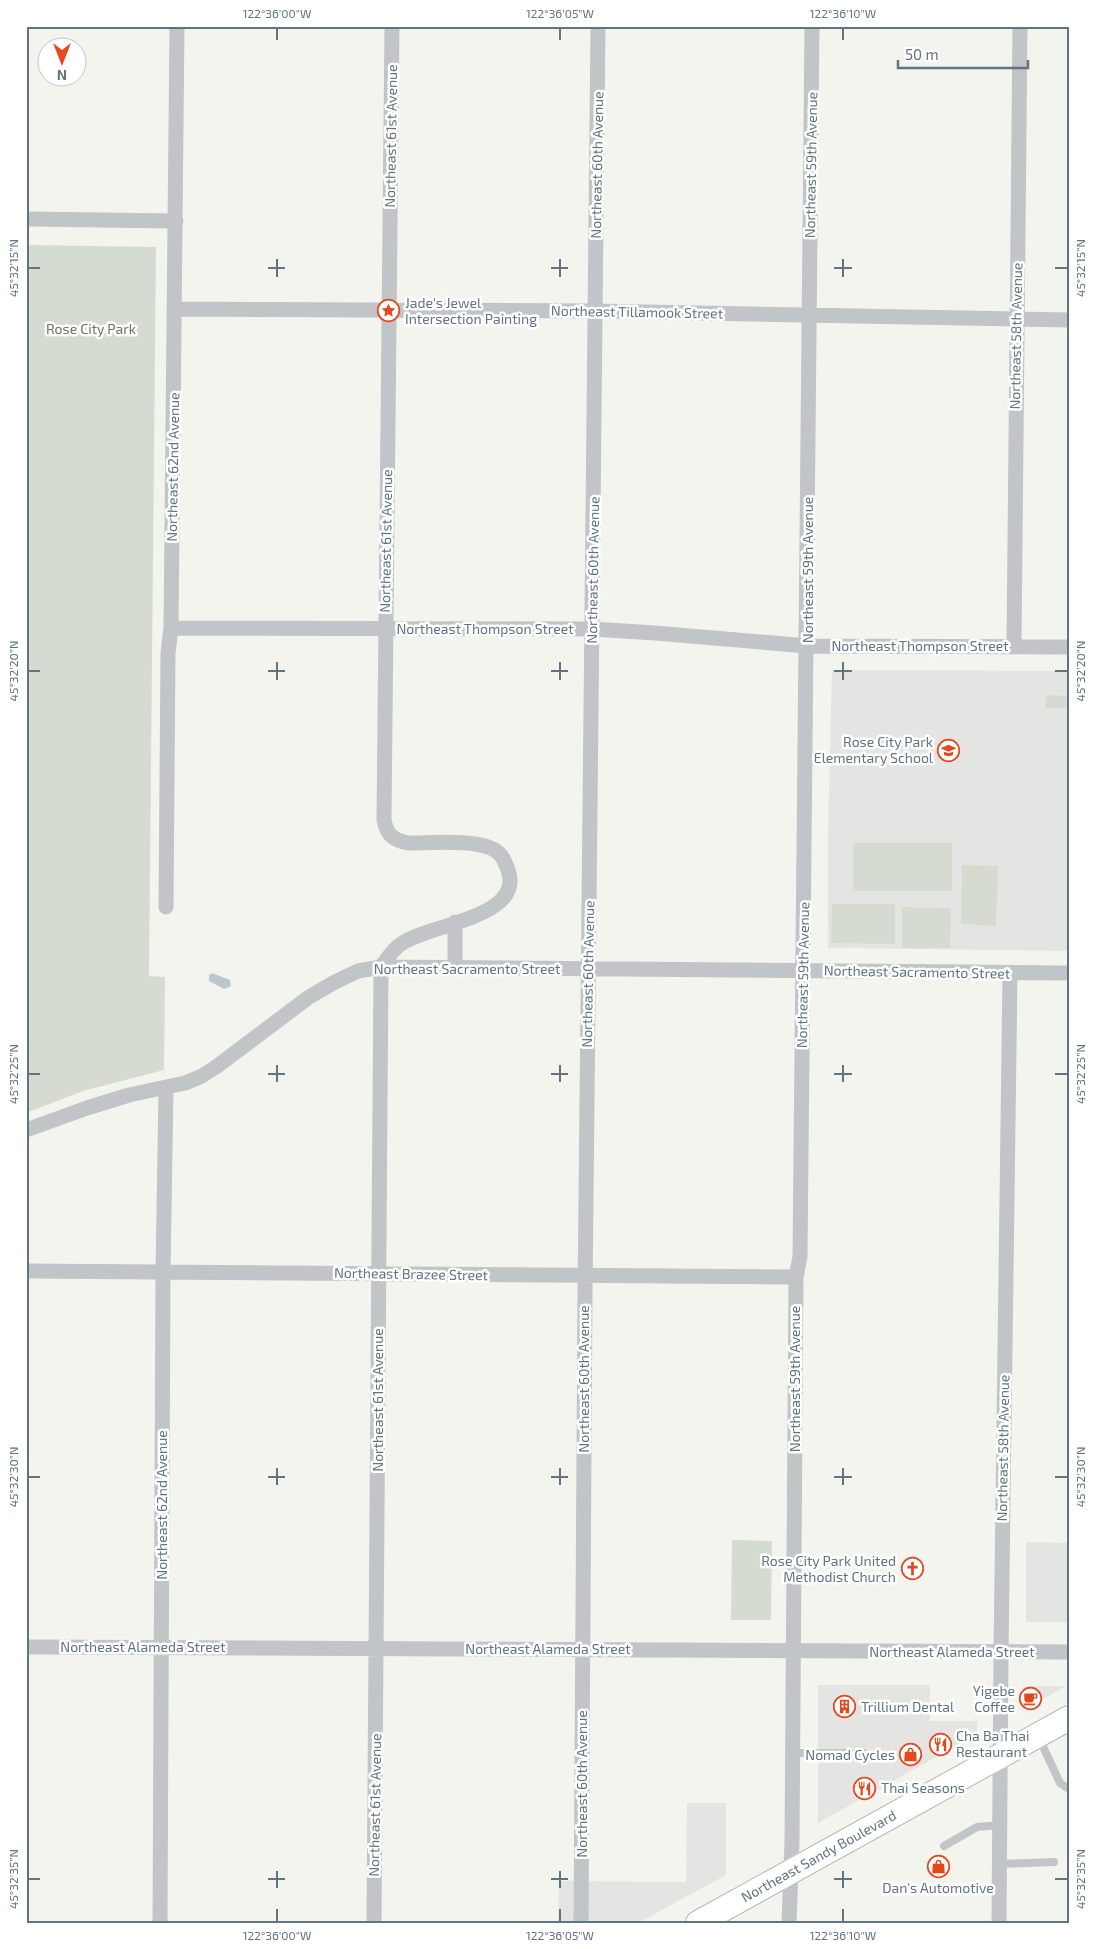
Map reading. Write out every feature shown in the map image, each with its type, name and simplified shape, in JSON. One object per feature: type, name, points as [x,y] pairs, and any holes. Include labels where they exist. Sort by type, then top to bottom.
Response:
[{"type":"main road","name":"Northeast Sandy Boulevard","points":[[698,1923],[1069,1718]]},
{"type":"street","name":"Northeast 62nd Avenue","points":[[166,907],[168,653],[171,628],[175,308],[177,26]]},
{"type":"street","name":"Northeast 61st Avenue","points":[[374,1923],[381,967],[402,944],[437,928],[488,911],[502,902],[508,893],[510,882],[509,870],[504,858],[496,851],[478,844],[408,843],[397,841],[391,837],[384,820],[392,26]]},
{"type":"street","name":"Northeast 60th Avenue","points":[[581,1923],[585,1276],[598,26]]},
{"type":"street","name":"Northeast 59th Avenue","points":[[789,1923],[794,1651],[796,1277],[800,1257],[812,26]]},
{"type":"street","name":"Northeast 58th Avenue","points":[[1014,646],[1020,26]]},
{"type":"street","points":[[26,219],[176,221]]},
{"type":"street","name":"Northeast Tillamook Street","points":[[175,308],[595,311],[1069,320]]},
{"type":"street","name":"Northeast Thompson Street","points":[[171,628],[592,629],[655,632],[807,646],[1069,647]]},
{"type":"street","points":[[454,968],[455,922]]},
{"type":"street","name":"Northeast Sacramento Street","points":[[26,1130],[64,1115],[112,1100],[185,1083],[216,1067],[309,997],[358,971],[381,967],[1069,973]]},
{"type":"street","name":"Northeast 58th Avenue","points":[[999,1923],[1010,972]]},
{"type":"street","name":"Northeast 62nd Avenue","points":[[160,1923],[166,1088]]},
{"type":"street","name":"Northeast Brazee Street","points":[[26,1271],[796,1277]]},
{"type":"street","name":"Northeast Alameda Street","points":[[26,1647],[1069,1652]]},
{"type":"lane","points":[[1037,1735],[1060,1783],[1069,1789]]},
{"type":"lane","points":[[792,1753],[864,1752]]},
{"type":"lane","points":[[944,1846],[977,1827],[1000,1825]]},
{"type":"lane","points":[[1000,1864],[1054,1862]]},
{"type":"shaded area","name":"Rose City Park Elementary School","points":[[832,670],[1069,671],[1069,951],[828,948],[828,830]]},
{"type":"shaded area","points":[[212,973],[230,980],[231,986],[224,989],[209,981],[209,975]]},
{"type":"shaded area","points":[[1026,1542],[1069,1543],[1069,1622],[1026,1622]]},
{"type":"shaded area","points":[[818,1685],[930,1685],[930,1721],[977,1721],[977,1734],[818,1823]]},
{"type":"shaded area","name":"Yigebe Coffee","points":[[1025,1686],[1066,1686],[1026,1709]]},
{"type":"shaded area","points":[[687,1803],[726,1803],[726,1875],[638,1923],[479,1923],[479,1921],[558,1921],[559,1881],[686,1882]]},
{"type":"green space","name":"Rose City Park","points":[[26,245],[156,247],[149,976],[165,977],[164,1070],[83,1091],[26,1113]]},
{"type":"green space","points":[[1046,695],[1069,696],[1069,708],[1045,708]]},
{"type":"green space","points":[[853,843],[952,843],[952,891],[853,891]]},
{"type":"green space","points":[[962,865],[998,866],[996,926],[961,924]]},
{"type":"green space","points":[[832,904],[895,904],[895,944],[831,943]]},
{"type":"green space","points":[[902,907],[951,908],[950,948],[902,948]]},
{"type":"green space","points":[[732,1540],[772,1541],[771,1620],[731,1620]]},
{"type":"place","name":"Jade's Jewel Intersection Painting","points":[[389,311]]},
{"type":"place","name":"Rose City Park Elementary School","points":[[949,750]]},
{"type":"place","name":"Rose City Park United Methodist Church","points":[[912,1569]]},
{"type":"place","name":"Yigebe Coffee","points":[[1031,1699]]},
{"type":"place","name":"Trillium Dental","points":[[845,1707]]},
{"type":"place","name":"Cha Ba Thai Restaurant","points":[[940,1744]]},
{"type":"place","name":"Nomad Cycles","points":[[911,1755]]},
{"type":"place","name":"Thai Seasons","points":[[865,1788]]},
{"type":"place","name":"Dan's Automotive","points":[[938,1866]]}]
